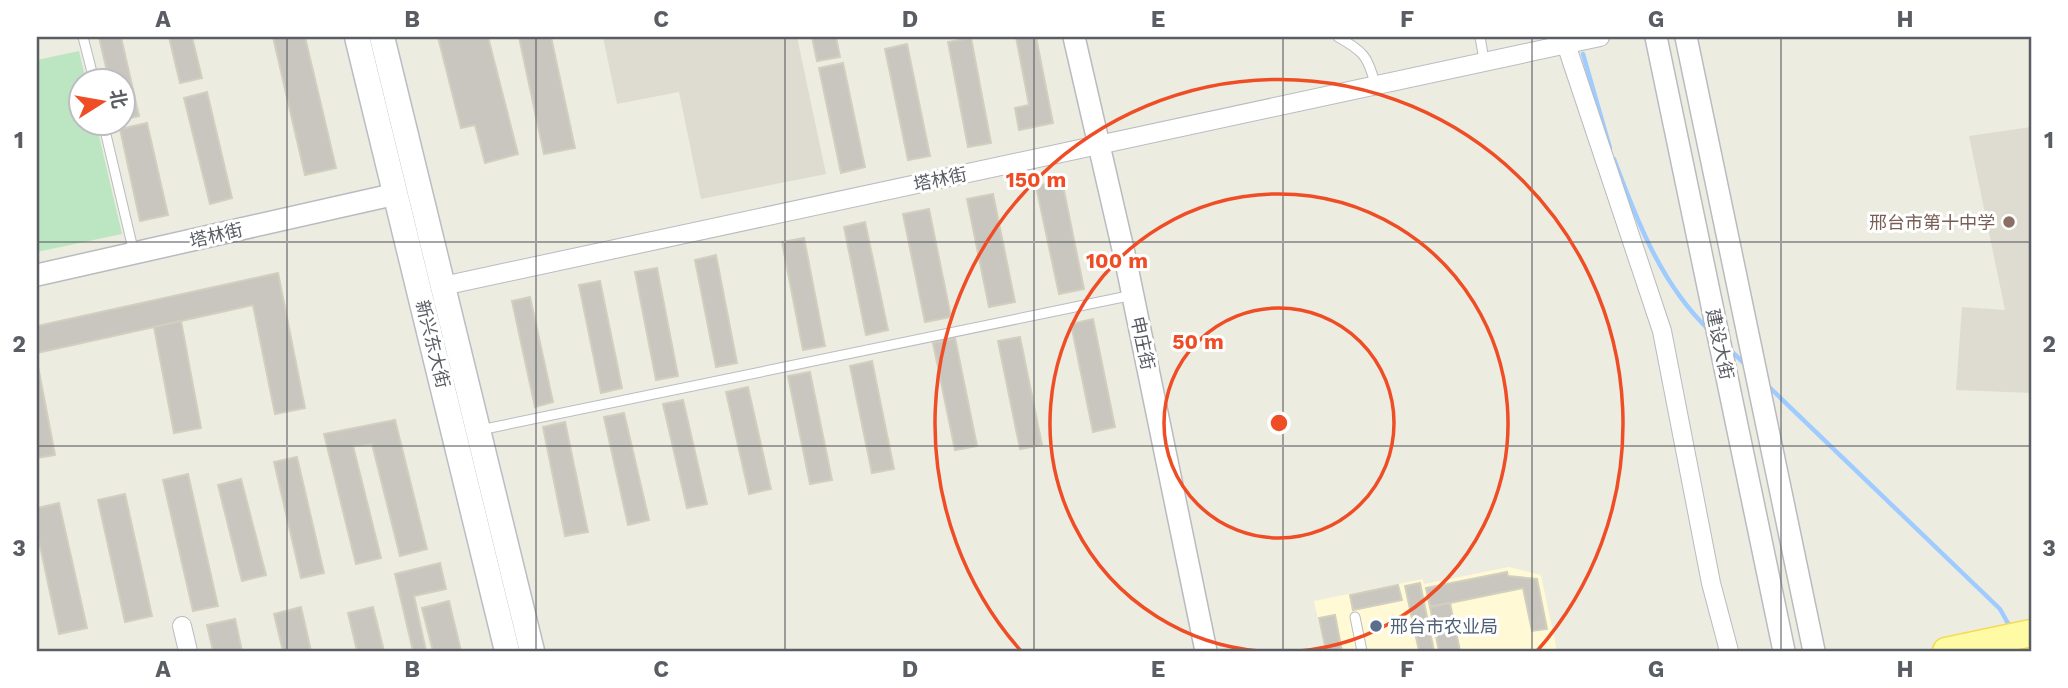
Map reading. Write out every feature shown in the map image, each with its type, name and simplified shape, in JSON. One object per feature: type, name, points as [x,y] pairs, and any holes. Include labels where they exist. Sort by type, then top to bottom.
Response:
[{"type":"main road","name":"新兴东大街","points":[[357,37],[507,651]]},
{"type":"main road","name":"新兴东大街","points":[[382,37],[532,651]]},
{"type":"main road","points":[[1946,651],[2031,633]]},
{"type":"street","name":"申庄街","points":[[1074,37],[1133,295],[1206,651]]},
{"type":"street","name":"塔林街","points":[[443,286],[1600,37]]},
{"type":"street","name":"建设大街","points":[[1656,37],[1784,651]]},
{"type":"street","name":"建设大街","points":[[1686,37],[1814,651]]},
{"type":"street","points":[[1566,44],[1662,331],[1711,583],[1729,651]]},
{"type":"street","name":"塔林街","points":[[37,275],[396,194]]},
{"type":"street","points":[[182,626],[188,651]]},
{"type":"lane","points":[[83,37],[90,66]]},
{"type":"lane","points":[[1338,37],[1360,49],[1369,61],[1375,84]]},
{"type":"lane","points":[[1480,37],[1484,60]]},
{"type":"lane","points":[[106,136],[134,253]]},
{"type":"lane","points":[[479,430],[1133,295]]},
{"type":"lane","points":[[1355,617],[1362,651]]},
{"type":"shaded area","points":[[603,37],[797,37],[826,174],[701,199],[679,92],[617,104]]},
{"type":"shaded area","name":"邢台市第十中学","points":[[2031,127],[2031,393],[1956,390],[1962,307],[2005,310],[1969,136]]},
{"type":"shaded area","points":[[1509,567],[1541,575],[1557,651],[1325,651],[1314,601],[1423,579],[1424,584]]},
{"type":"green space","points":[[79,51],[83,66],[66,66],[66,136],[99,136],[122,234],[37,252],[37,60]]},
{"type":"building","points":[[99,37],[121,37],[128,66],[106,66]]},
{"type":"building","points":[[169,37],[192,37],[202,78],[180,83]]},
{"type":"building","points":[[273,37],[305,37],[336,168],[305,175]]},
{"type":"building","points":[[438,37],[488,37],[518,154],[485,163],[475,125],[461,128]]},
{"type":"building","points":[[519,37],[551,37],[575,148],[544,154]]},
{"type":"building","points":[[812,37],[836,37],[840,57],[817,61]]},
{"type":"building","points":[[1016,37],[1036,37],[1053,123],[1019,130],[1015,108],[1029,105]]},
{"type":"building","points":[[971,38],[991,143],[968,147],[948,42]]},
{"type":"building","points":[[907,44],[930,156],[908,160],[885,49]]},
{"type":"building","points":[[843,63],[865,167],[841,173],[819,68]]},
{"type":"building","points":[[207,92],[232,198],[210,204],[184,98]]},
{"type":"building","points":[[147,123],[168,215],[140,221],[122,136],[136,136],[136,125]]},
{"type":"building","points":[[1062,181],[1084,289],[1059,294],[1036,186]]},
{"type":"building","points":[[993,194],[1015,302],[989,307],[967,199]]},
{"type":"building","points":[[929,209],[951,317],[925,322],[903,214]]},
{"type":"building","points":[[865,222],[888,330],[866,335],[844,227]]},
{"type":"building","points":[[804,238],[825,346],[803,350],[782,242]]},
{"type":"building","points":[[716,255],[737,363],[716,367],[695,260]]},
{"type":"building","points":[[657,268],[678,376],[656,380],[635,272]]},
{"type":"building","points":[[278,273],[305,408],[275,414],[253,305],[37,353],[37,326]]},
{"type":"building","points":[[600,281],[622,388],[601,393],[579,285]]},
{"type":"building","points":[[530,297],[553,402],[535,407],[512,301]]},
{"type":"building","points":[[1093,319],[1115,427],[1093,432],[1071,324]]},
{"type":"building","points":[[181,321],[201,428],[174,433],[154,327]]},
{"type":"building","points":[[1020,337],[1042,445],[1020,449],[998,341]]},
{"type":"building","points":[[955,338],[977,446],[955,450],[933,343]]},
{"type":"building","points":[[37,361],[55,455],[37,458]]},
{"type":"building","points":[[872,361],[894,469],[872,473],[850,366]]},
{"type":"building","points":[[810,372],[832,480],[810,484],[788,376]]},
{"type":"building","points":[[748,387],[771,489],[749,494],[726,392]]},
{"type":"building","points":[[683,400],[707,504],[687,508],[663,404]]},
{"type":"building","points":[[624,413],[649,520],[628,525],[604,417]]},
{"type":"building","points":[[395,420],[427,549],[400,556],[372,444],[353,446],[381,558],[356,564],[324,434]]},
{"type":"building","points":[[565,422],[588,532],[565,536],[543,427]]},
{"type":"building","points":[[297,457],[324,573],[301,578],[274,462]]},
{"type":"building","points":[[188,474],[218,606],[193,611],[163,480]]},
{"type":"building","points":[[241,479],[266,575],[242,581],[218,485]]},
{"type":"building","points":[[125,494],[152,616],[125,622],[98,500]]},
{"type":"building","points":[[59,503],[87,628],[59,634],[37,532],[37,508]]},
{"type":"building","points":[[440,563],[446,589],[414,596],[426,651],[413,651],[395,574]]},
{"type":"building","points":[[1507,572],[1508,576],[1537,579],[1547,629],[1532,631],[1523,588],[1430,607],[1426,588]]},
{"type":"building","points":[[1420,583],[1434,651],[1419,651],[1405,586]]},
{"type":"building","points":[[1398,585],[1402,600],[1353,610],[1350,595]]},
{"type":"building","points":[[449,601],[461,651],[433,651],[422,608]]},
{"type":"building","points":[[1450,603],[1460,651],[1439,651],[1430,607]]},
{"type":"building","points":[[301,607],[311,651],[283,651],[274,614]]},
{"type":"building","points":[[373,607],[384,651],[357,651],[348,613]]},
{"type":"building","points":[[1335,615],[1342,651],[1326,651],[1319,618]]},
{"type":"building","points":[[235,619],[242,651],[213,651],[207,625]]},
{"type":"waterway","points":[[1583,54],[1610,148]]},
{"type":"waterway","points":[[1614,159],[1652,251],[1677,293],[1709,330]]},
{"type":"waterway","points":[[1728,348],[1747,366]]},
{"type":"waterway","points":[[1766,384],[2000,609],[2010,627]]},
{"type":"place","name":"邢台市第十中学","points":[[2009,222]]},
{"type":"place","name":"邢台市农业局","points":[[1376,626]]}]
